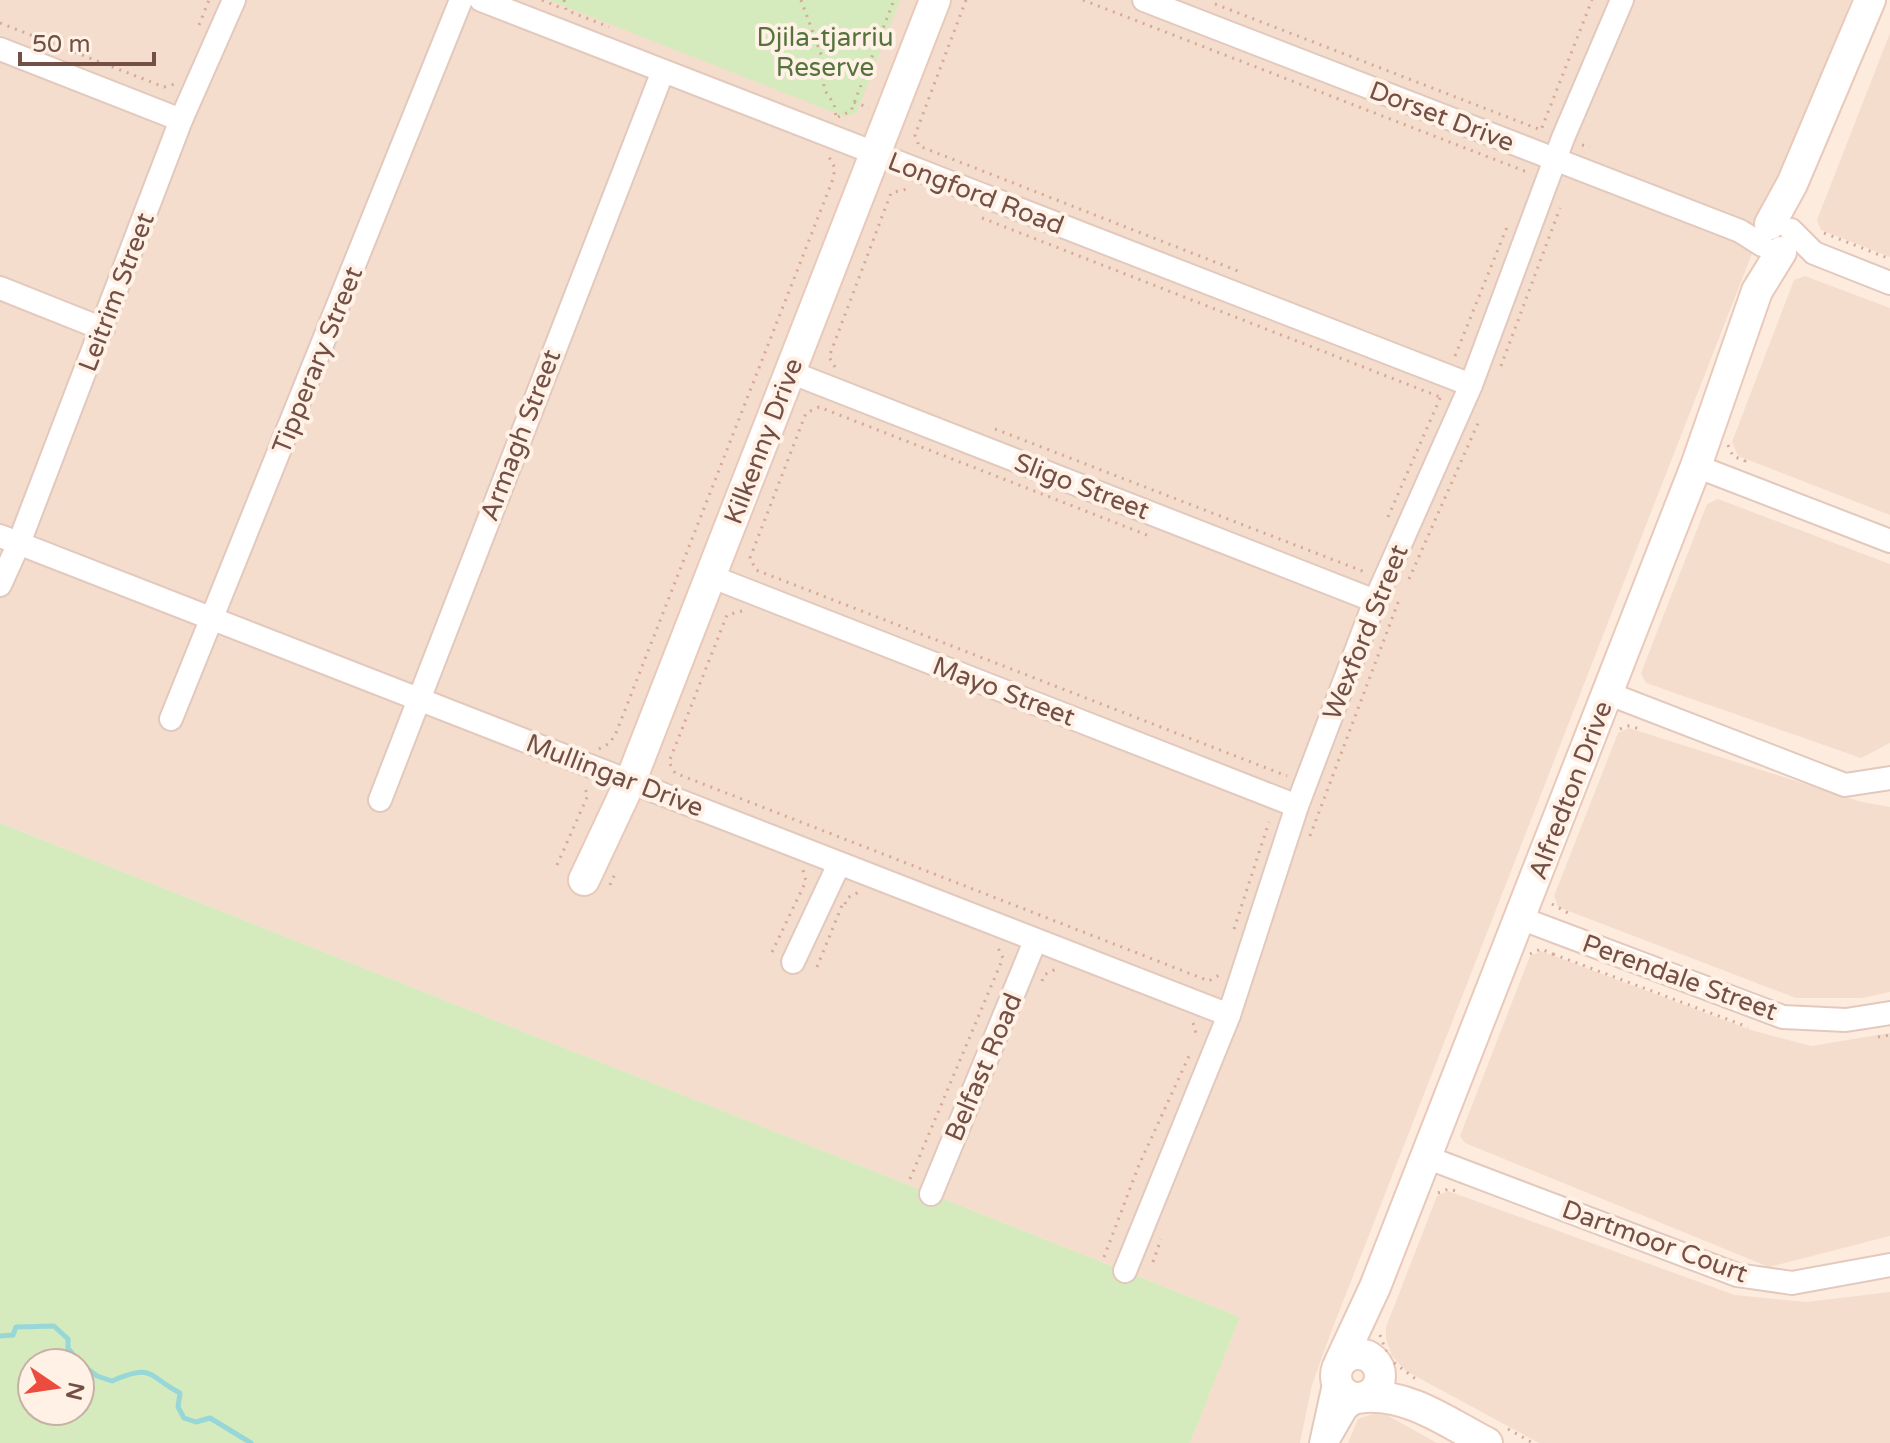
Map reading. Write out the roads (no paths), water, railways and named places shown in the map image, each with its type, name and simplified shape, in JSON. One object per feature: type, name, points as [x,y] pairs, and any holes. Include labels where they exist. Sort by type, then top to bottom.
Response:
[{"type":"street","name":"Leitrim Street","points":[[0,585],[10,540],[103,329],[181,120],[234,0]]},
{"type":"street","name":"Tipperary Street","points":[[171,719],[461,0]]},
{"type":"street","name":"Longford Road","points":[[481,0],[663,71],[832,128],[875,154],[1471,385]]},
{"type":"street","name":"Kilkenny Drive","points":[[597,882],[631,780],[935,0]]},
{"type":"street","name":"Dorset Drive","points":[[1144,0],[1554,160],[1780,238],[1890,283]]},
{"type":"street","name":"Wexford Street","points":[[1125,1271],[1229,1015],[1297,806],[1375,601],[1471,385],[1554,160],[1622,0]]},
{"type":"street","name":"Alfredton Drive","points":[[1338,1369],[1375,1287],[1696,466],[1757,291],[1780,238],[1792,184],[1870,0]]},
{"type":"street","points":[[0,49],[181,120]]},
{"type":"street","name":"Armagh Street","points":[[380,800],[417,698],[663,71]]},
{"type":"street","points":[[0,288],[103,329]]},
{"type":"street","name":"Sligo Street","points":[[790,372],[1375,601]]},
{"type":"street","points":[[1696,466],[1890,541]]},
{"type":"street","name":"Mullingar Drive","points":[[10,540],[1229,1015]]},
{"type":"street","name":"Mayo Street","points":[[710,576],[1297,806]]},
{"type":"street","points":[[1607,693],[1845,785],[1890,778]]},
{"type":"street","points":[[793,962],[839,864]]},
{"type":"street","name":"Perendale Street","points":[[1520,918],[1783,1017],[1846,1020],[1890,1013]]},
{"type":"street","name":"Belfast Road","points":[[931,1194],[1035,941]]},
{"type":"street","name":"Dartmoor Court","points":[[1426,1157],[1737,1275],[1792,1283],[1890,1265]]},
{"type":"street","name":"Alfredton Drive","points":[[1375,1287],[1371,1337],[1385,1367]]},
{"type":"street","points":[[1324,1443],[1338,1369],[1358,1353],[1385,1367],[1423,1408]]},
{"type":"street","points":[[1324,1443],[1346,1409],[1379,1383],[1385,1367]]},
{"type":"street","points":[[1338,1369],[1342,1391],[1363,1397],[1391,1398],[1423,1408],[1487,1443]]},
{"type":"waterway","points":[[0,1336],[13,1335],[16,1327],[54,1326],[68,1339],[68,1347]]},
{"type":"waterway","points":[[96,1375],[112,1381],[136,1373],[149,1374],[180,1393],[178,1407],[184,1418],[196,1422],[210,1418],[251,1443]]},
{"type":"park label","name":"Djila-tjarriu Reserve","points":[[825,52]]}]
